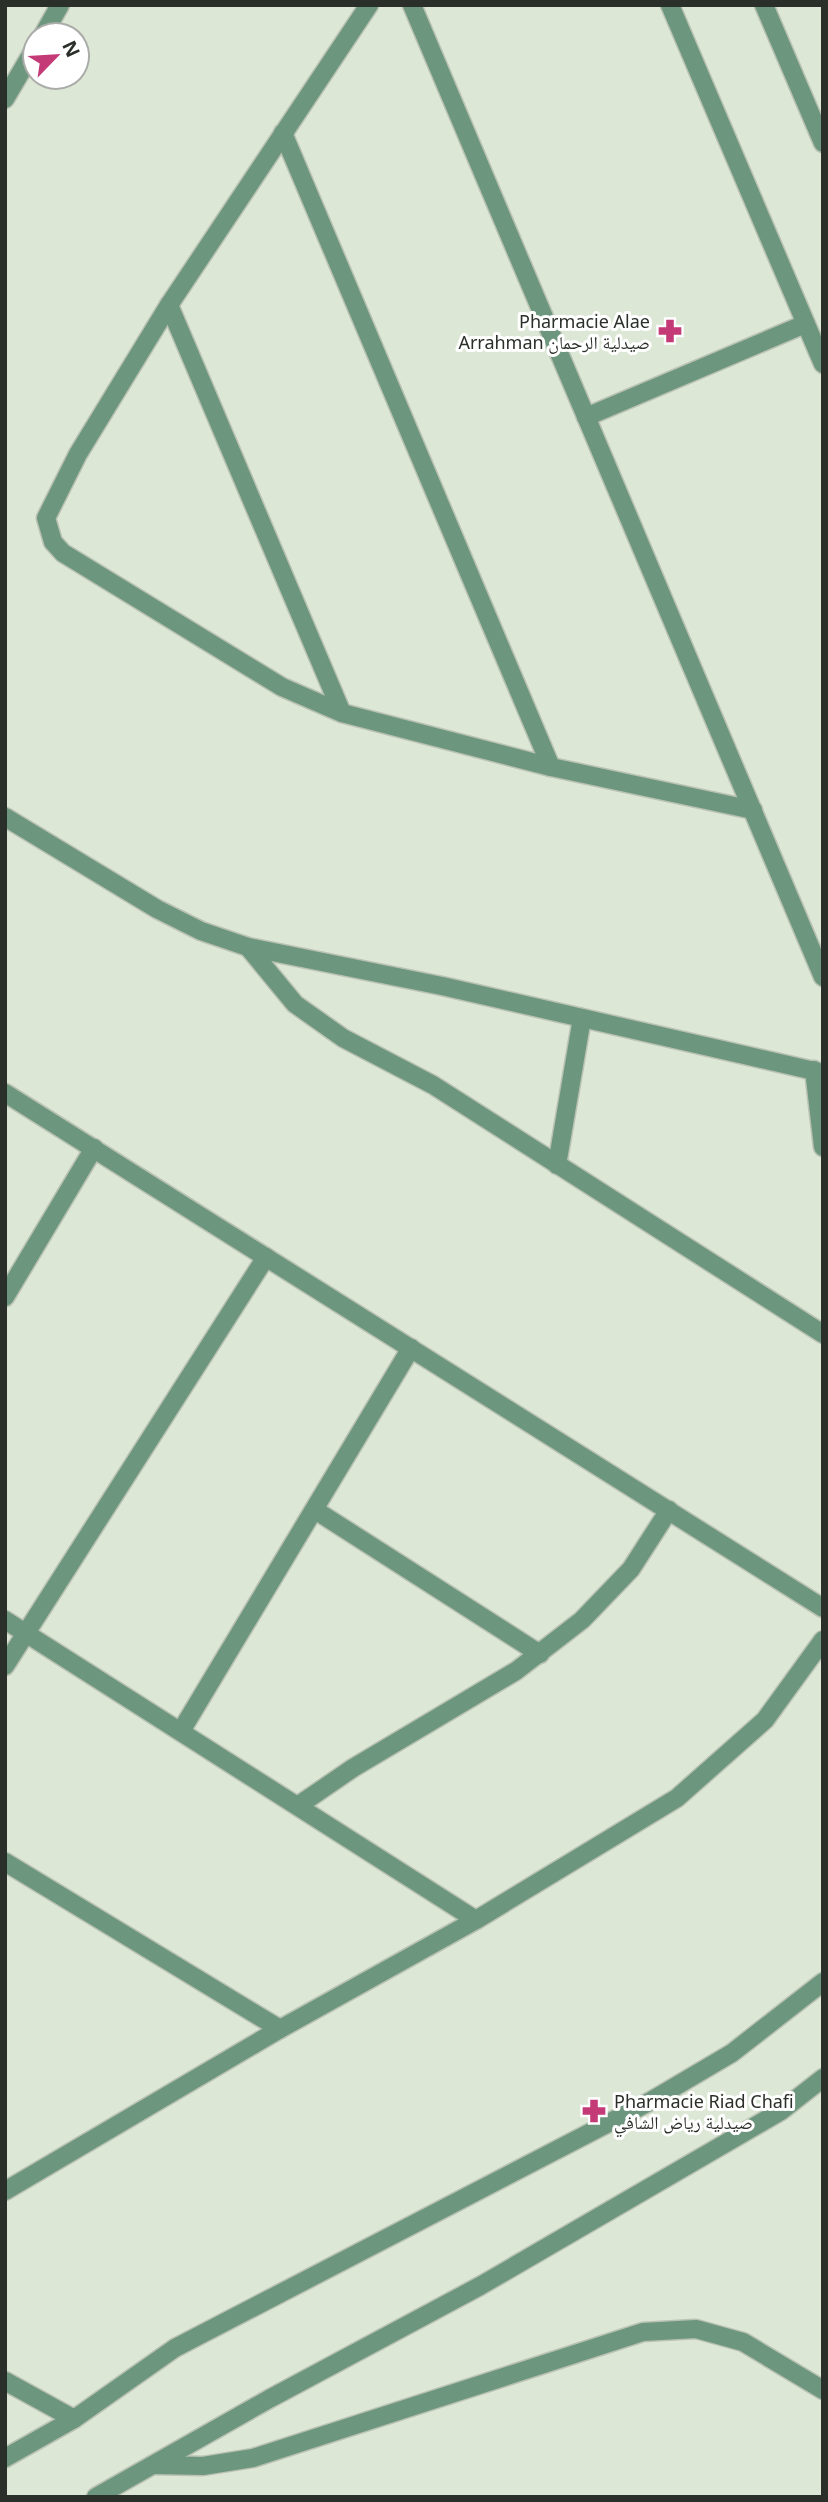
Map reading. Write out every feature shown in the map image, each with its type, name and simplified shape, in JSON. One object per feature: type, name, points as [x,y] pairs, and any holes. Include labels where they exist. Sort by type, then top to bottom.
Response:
[{"type":"street","points":[[51,21],[60,5]]},
{"type":"street","points":[[369,5],[169,305],[51,503],[46,518],[53,542],[63,553],[282,687],[342,713],[551,767],[753,810]]},
{"type":"street","points":[[412,5],[823,977]]},
{"type":"street","points":[[670,5],[823,364]]},
{"type":"street","points":[[764,5],[823,143]]},
{"type":"street","points":[[5,99],[21,72]]},
{"type":"street","points":[[283,133],[551,767]]},
{"type":"street","points":[[169,305],[342,713]]},
{"type":"street","points":[[586,417],[806,324]]},
{"type":"street","points":[[5,817],[157,909],[201,930],[248,947],[442,986],[818,1071],[823,1147]]},
{"type":"street","points":[[248,947],[295,1004],[343,1038],[433,1085],[823,1334]]},
{"type":"street","points":[[557,1165],[582,1018]]},
{"type":"street","points":[[5,1093],[823,1608]]},
{"type":"street","points":[[5,1297],[94,1148]]},
{"type":"street","points":[[5,1666],[266,1257]]},
{"type":"street","points":[[181,1731],[411,1348]]},
{"type":"street","points":[[316,1510],[540,1654]]},
{"type":"street","points":[[299,1805],[353,1768],[540,1654],[610,1593],[631,1569],[669,1510]]},
{"type":"street","points":[[5,1620],[476,1920]]},
{"type":"street","points":[[5,2191],[280,2029],[476,1920],[677,1798],[765,1720],[823,1640]]},
{"type":"street","points":[[5,1862],[280,2029]]},
{"type":"street","points":[[5,2458],[74,2419],[175,2348],[649,2102],[733,2053],[823,1982]]},
{"type":"street","points":[[96,2497],[269,2399],[480,2286],[781,2111],[823,2078]]},
{"type":"street","points":[[155,2465],[204,2466],[253,2458],[643,2332],[696,2329],[743,2342],[823,2390]]},
{"type":"street","points":[[5,2381],[74,2419]]},
{"type":"place","name":"Pharmacie Alae Arrahman صيدلية الرحمان","points":[[670,331]]},
{"type":"place","name":"Pharmacie Riad Chafi صيدلية رياض الشافي","points":[[594,2111]]}]
